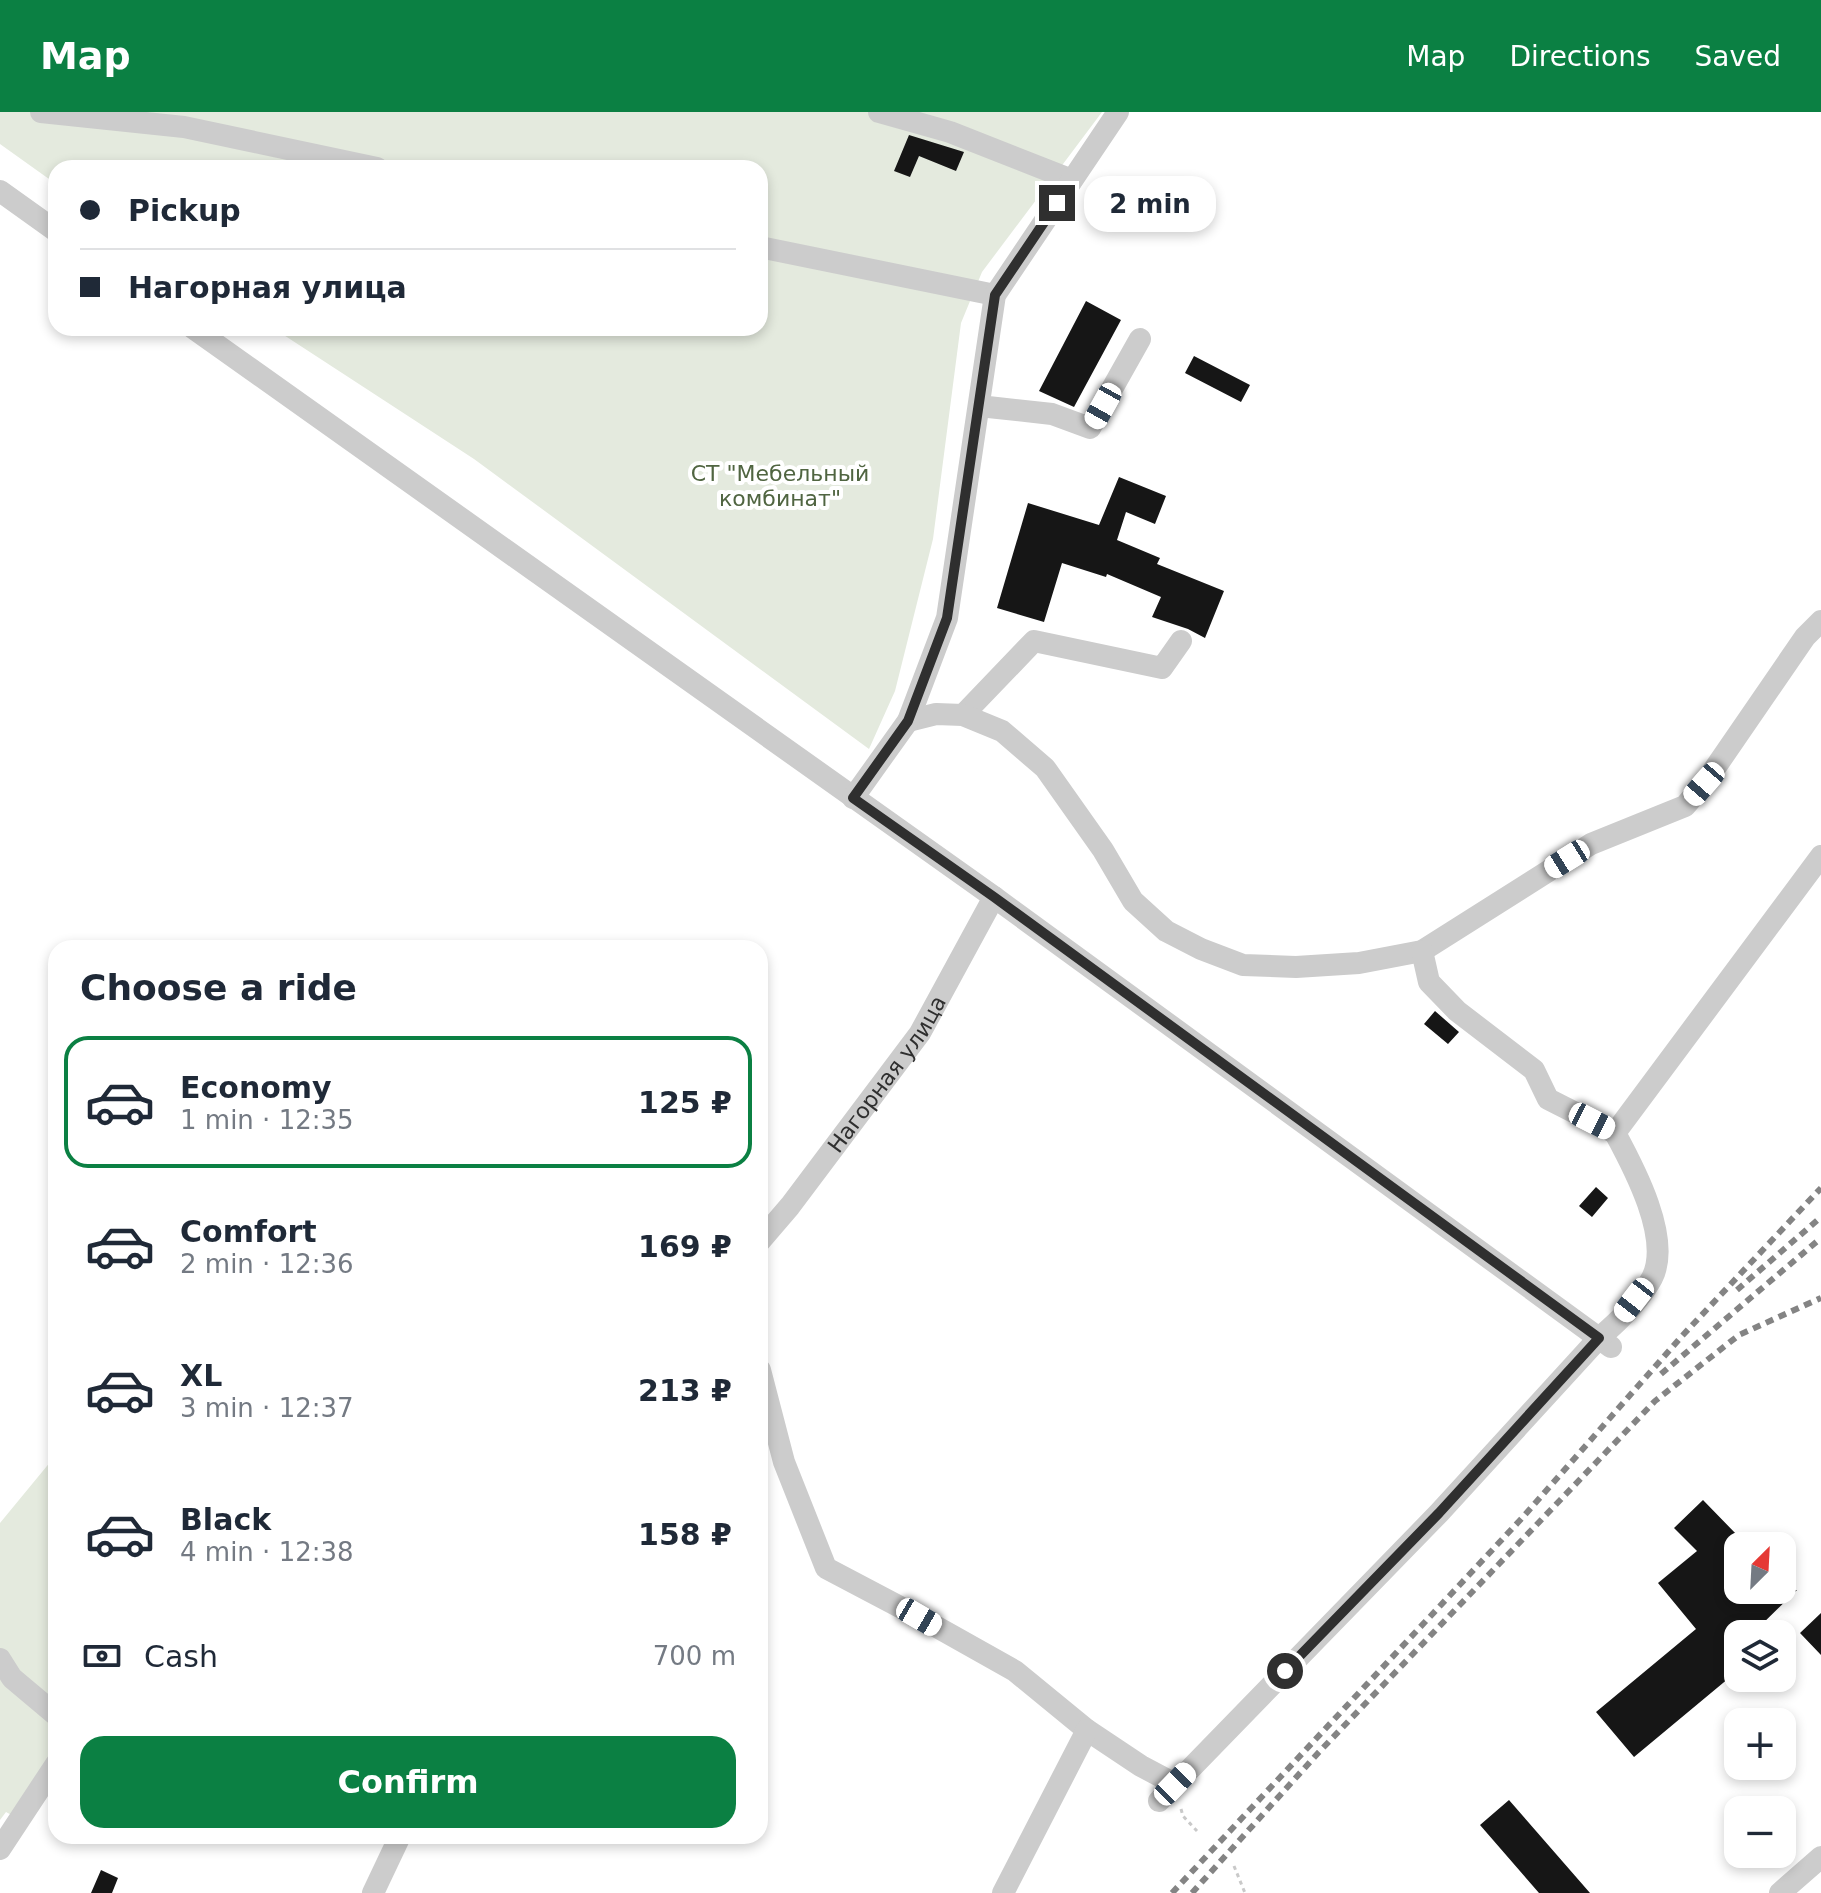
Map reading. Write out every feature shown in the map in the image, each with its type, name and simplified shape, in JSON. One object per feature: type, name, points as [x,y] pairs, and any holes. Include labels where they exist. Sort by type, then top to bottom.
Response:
[{"type":"street","points":[[41,112],[184,127],[339,160]]},
{"type":"street","points":[[879,112],[950,132],[1072,180]]},
{"type":"street","points":[[853,798],[908,721],[947,618],[995,295],[1118,112]]},
{"type":"street","points":[[0,191],[48,225]]},
{"type":"street","points":[[768,249],[995,295]]},
{"type":"street","points":[[204,336],[994,897],[1605,1342]]},
{"type":"street","points":[[979,406],[1052,414],[1090,428],[1140,339]]},
{"type":"street","points":[[908,721],[936,714],[963,715],[1002,731],[1045,768],[1103,850],[1133,901],[1166,931],[1243,965],[1296,967],[1359,963],[1422,951],[1591,844],[1685,806],[1704,784],[1805,637],[1821,621]]},
{"type":"street","points":[[963,715],[1034,641],[1162,668],[1181,641]]},
{"type":"street","points":[[1615,1133],[1821,856]]},
{"type":"street","name":"Нагорная улица","points":[[768,1232],[920,1033],[994,897]]},
{"type":"street","points":[[1159,1801],[1605,1342],[1615,1324],[1653,1276],[1659,1238],[1640,1184],[1615,1133],[1548,1099],[1534,1070],[1457,1011],[1429,982],[1422,951]]},
{"type":"street","points":[[768,1401],[784,1462],[826,1568],[1015,1671],[1087,1730],[1141,1766],[1175,1784]]},
{"type":"street","points":[[0,1659],[12,1678],[48,1708]]},
{"type":"street","points":[[1003,1893],[1087,1730]]},
{"type":"street","points":[[0,1849],[48,1776]]},
{"type":"street","points":[[373,1893],[396,1844]]},
{"type":"street","points":[[1780,1893],[1821,1857]]},
{"type":"path","points":[[1175,1784],[1183,1816],[1197,1831]]},
{"type":"path","points":[[1234,1866],[1245,1893]]},
{"type":"green space","name":"СТ \"Мебельный комбинат\"","points":[[0,112],[1102,112],[982,272],[961,323],[933,539],[895,691],[869,749],[474,459],[285,336],[768,336],[768,160],[48,160],[48,178],[0,144]]},
{"type":"green space","points":[[48,1465],[48,1764],[15,1817],[6,1812],[0,1820],[0,1523]]},
{"type":"building","points":[[909,135],[964,152],[956,171],[919,156],[910,177],[894,171]]},
{"type":"building","points":[[1086,301],[1121,320],[1074,407],[1039,391]]},
{"type":"building","points":[[1194,356],[1250,385],[1241,402],[1185,373]]},
{"type":"building","points":[[1119,477],[1166,496],[1155,524],[1126,512],[1117,540],[1160,558],[1157,564],[1224,591],[1205,638],[1152,617],[1161,597],[1107,574],[1106,577],[1062,563],[1044,622],[997,608],[1028,503],[1099,525]]},
{"type":"building","points":[[1435,1011],[1459,1032],[1448,1044],[1424,1024]]},
{"type":"building","points":[[1596,1187],[1608,1198],[1592,1217],[1579,1206]]},
{"type":"building","points":[[1703,1500],[1734,1532],[1724,1532],[1724,1604],[1783,1604],[1766,1620],[1724,1620],[1724,1682],[1634,1757],[1596,1712],[1696,1629],[1658,1583],[1697,1551],[1674,1528]]},
{"type":"building","points":[[1821,1613],[1821,1655],[1800,1633]]},
{"type":"building","points":[[1509,1800],[1590,1893],[1539,1893],[1480,1825]]},
{"type":"building","points":[[101,1870],[118,1878],[112,1893],[91,1893]]},
{"type":"railway","points":[[1172,1893],[1523,1517],[1682,1336],[1821,1188]]},
{"type":"railway","points":[[1737,1290],[1821,1217]]},
{"type":"railway","points":[[1661,1374],[1821,1238]]},
{"type":"railway","points":[[1192,1893],[1319,1752],[1655,1401],[1739,1335],[1821,1298]]},
{"type":"route","points":[[1057,203],[995,295],[947,618],[908,721],[853,798],[994,897],[1599,1338],[1439,1513],[1285,1671]]}]
